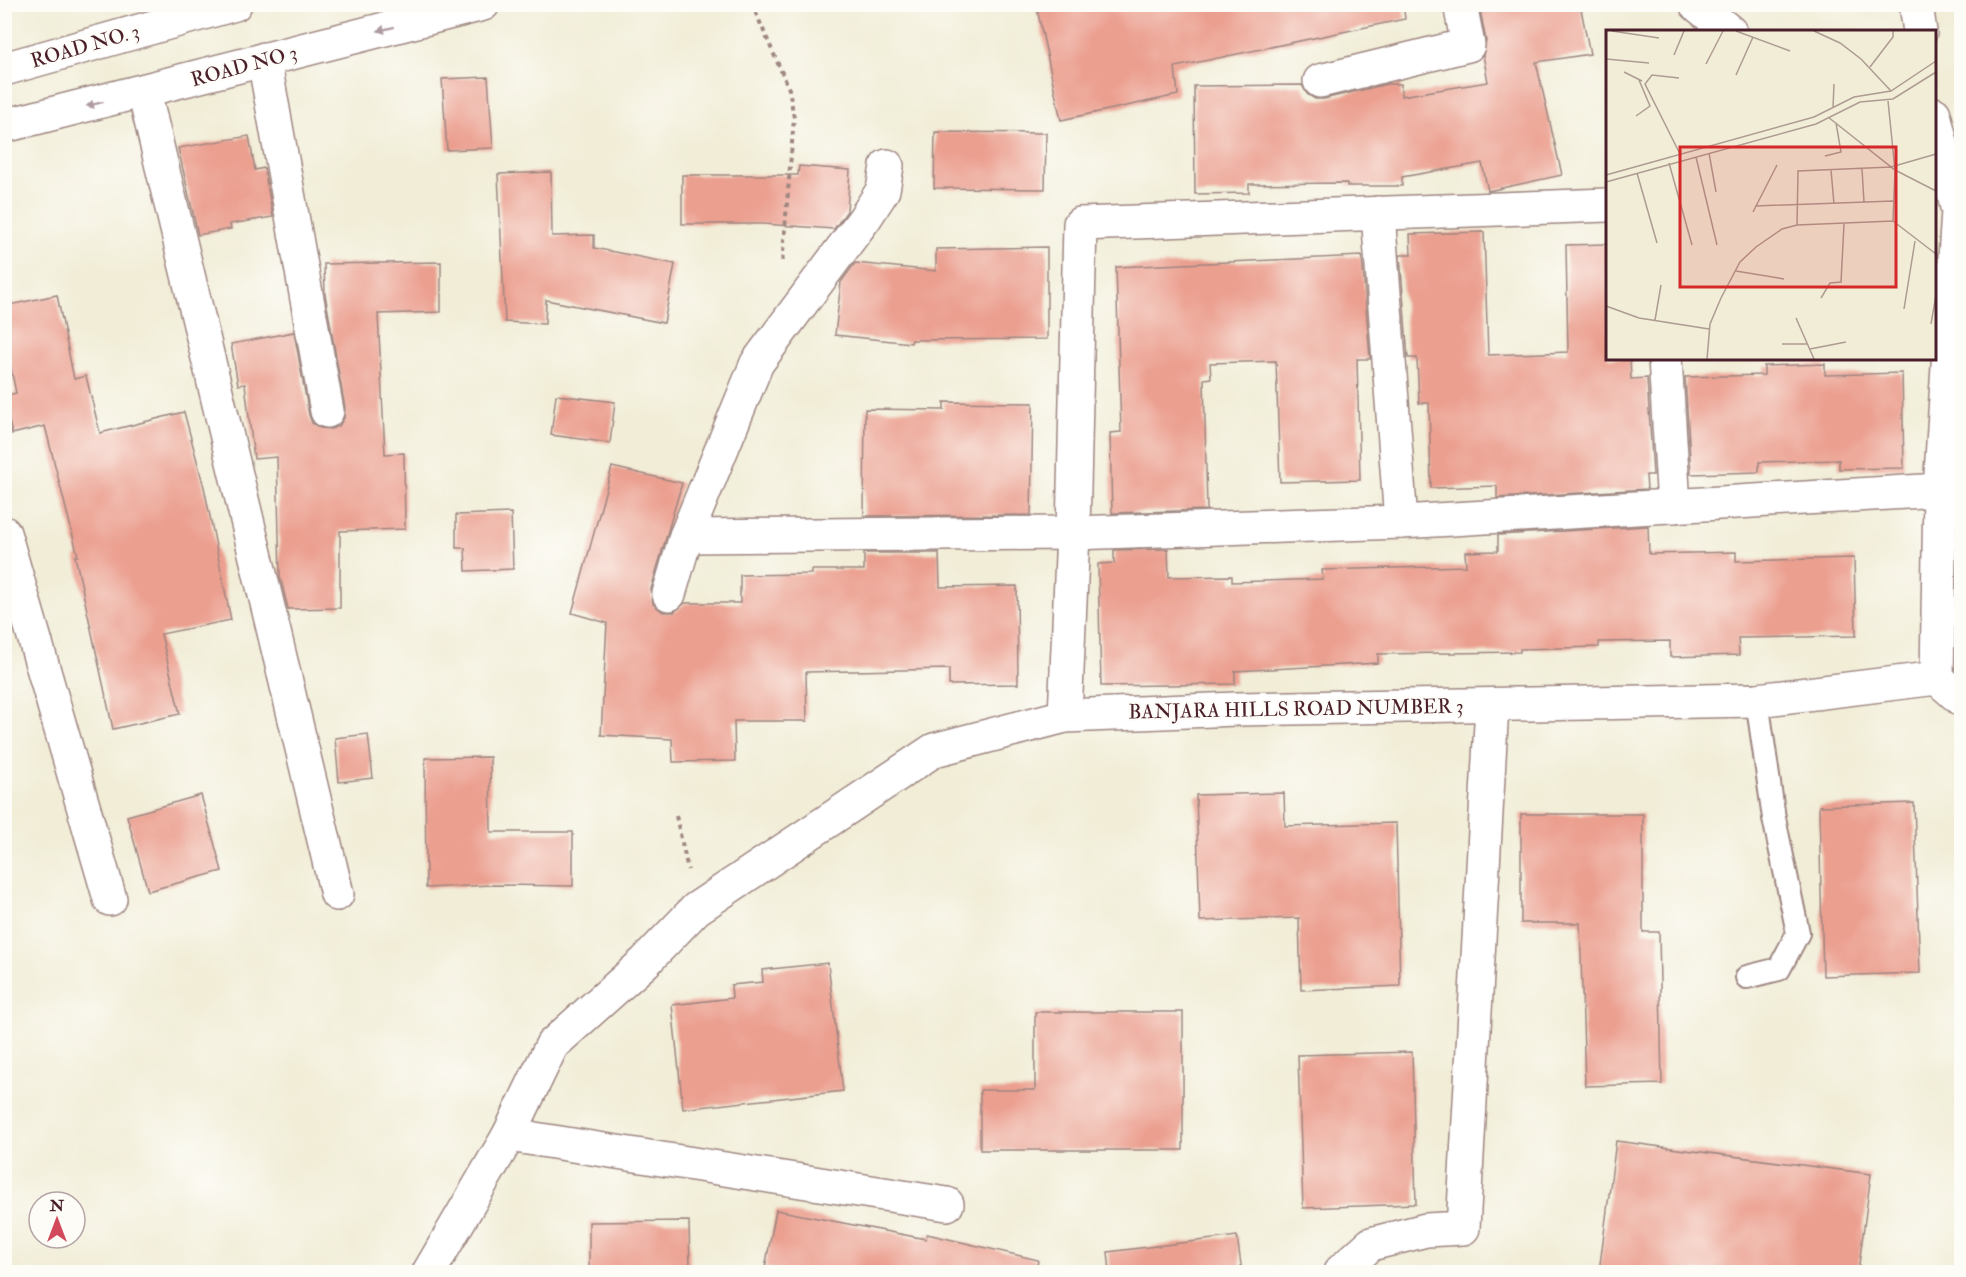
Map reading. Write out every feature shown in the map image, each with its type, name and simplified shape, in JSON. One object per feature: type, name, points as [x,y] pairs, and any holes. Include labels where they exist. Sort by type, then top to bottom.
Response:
[{"type":"street","name":"ROAD NO. 3","points":[[4,69],[235,4]]},
{"type":"street","name":"ROAD NO 3","points":[[4,126],[483,4]]},
{"type":"street","points":[[1320,81],[1468,45],[1460,4]]},
{"type":"street","points":[[1696,4],[1728,30]]},
{"type":"street","points":[[1916,4],[1920,30]]},
{"type":"street","points":[[264,59],[327,411]]},
{"type":"street","points":[[144,92],[337,894]]},
{"type":"street","points":[[1936,119],[1950,191],[1940,490],[1937,678],[1962,700]]},
{"type":"street","points":[[669,594],[686,537],[757,363],[865,218],[883,190],[887,166]]},
{"type":"street","points":[[1065,716],[1074,532],[1080,224],[1606,205]]},
{"type":"street","points":[[1378,213],[1401,522]]},
{"type":"street","points":[[1665,360],[1674,506]]},
{"type":"street","points":[[686,537],[1074,532],[1401,522],[1940,490]]},
{"type":"street","points":[[4,533],[110,899]]},
{"type":"street","name":"BANJARA HILLS ROAD NUMBER 3","points":[[429,1272],[509,1135],[552,1045],[645,962],[696,909],[934,750],[1065,716],[1236,709],[1757,700],[1937,678]]},
{"type":"street","points":[[1340,1272],[1371,1244],[1426,1230],[1463,1228],[1492,705]]},
{"type":"street","points":[[509,1135],[946,1204]]},
{"type":"lane","points":[[1747,976],[1779,969],[1798,933],[1774,818],[1757,700]]},
{"type":"path","points":[[752,4],[789,88],[794,118],[782,268]]},
{"type":"path","points":[[676,816],[696,909]]},
{"type":"building","points":[[1036,4],[1403,4],[1405,19],[1175,67],[1178,95],[1061,120]]},
{"type":"building","points":[[1479,4],[1580,4],[1590,54],[1536,62],[1562,175],[1488,191],[1482,163],[1402,177],[1402,186],[1347,186],[1347,183],[1249,184],[1249,193],[1195,194],[1194,86],[1302,85],[1307,94],[1315,99],[1324,99],[1387,84],[1401,84],[1401,96],[1488,82],[1483,55],[1486,41]]},
{"type":"building","points":[[488,77],[493,148],[447,150],[442,79]]},
{"type":"building","points":[[935,132],[1046,133],[1045,189],[934,188]]},
{"type":"building","points":[[249,136],[255,170],[264,168],[273,217],[230,224],[231,229],[198,235],[178,148]]},
{"type":"building","points":[[799,166],[850,170],[847,211],[834,229],[764,224],[682,224],[682,175],[798,175]]},
{"type":"building","points":[[551,172],[552,236],[594,235],[594,248],[675,264],[664,323],[546,300],[545,324],[505,322],[498,174]]},
{"type":"building","points":[[1484,232],[1488,355],[1568,352],[1566,245],[1606,244],[1606,360],[1630,360],[1631,379],[1647,378],[1653,475],[1646,475],[1647,489],[1497,498],[1497,486],[1431,488],[1429,403],[1419,403],[1417,358],[1408,358],[1400,255],[1411,255],[1410,234]]},
{"type":"building","points":[[1047,247],[1047,339],[912,340],[911,343],[835,335],[841,282],[855,263],[936,271],[936,249]]},
{"type":"building","points":[[1362,256],[1370,359],[1357,359],[1360,480],[1280,482],[1276,361],[1210,363],[1211,378],[1204,379],[1207,510],[1112,513],[1110,433],[1121,432],[1116,267]]},
{"type":"building","points":[[441,262],[441,312],[378,314],[385,454],[404,453],[405,529],[340,531],[340,608],[288,609],[280,576],[277,457],[254,459],[245,384],[238,385],[231,344],[294,332],[312,423],[320,428],[331,429],[339,426],[344,418],[345,408],[325,294],[324,264]]},
{"type":"building","points":[[57,295],[74,379],[86,376],[100,433],[184,412],[204,487],[231,620],[161,634],[180,714],[113,729],[75,556],[78,556],[45,426],[12,434],[4,401],[4,396],[16,393],[4,334],[4,306]]},
{"type":"building","points":[[1825,364],[1825,375],[1902,373],[1904,468],[1839,469],[1839,460],[1759,462],[1759,472],[1691,474],[1685,377],[1764,375],[1764,366]]},
{"type":"building","points":[[556,395],[615,402],[610,443],[551,435]]},
{"type":"building","points":[[944,402],[1033,403],[1031,515],[864,516],[865,409],[944,410]]},
{"type":"building","points":[[612,467],[682,483],[651,589],[653,604],[663,612],[674,612],[685,603],[740,603],[740,575],[812,574],[812,570],[864,570],[864,553],[939,553],[940,587],[1017,586],[1018,684],[949,685],[949,669],[806,672],[807,721],[734,721],[735,761],[673,762],[672,739],[601,735],[607,623],[572,613]]},
{"type":"building","points":[[511,513],[513,569],[466,571],[465,548],[456,548],[456,515]]},
{"type":"building","points":[[1648,526],[1649,554],[1736,552],[1736,561],[1854,558],[1856,636],[1738,638],[1739,655],[1670,657],[1670,641],[1599,642],[1599,647],[1520,649],[1520,652],[1378,654],[1378,663],[1235,671],[1235,684],[1101,686],[1098,564],[1114,563],[1114,550],[1168,549],[1169,577],[1232,576],[1232,582],[1323,579],[1322,570],[1466,566],[1465,552],[1498,551],[1498,535]]},
{"type":"building","points":[[368,734],[373,778],[339,782],[335,738]]},
{"type":"building","points":[[490,757],[491,832],[573,832],[573,886],[492,885],[426,888],[425,758]]},
{"type":"building","points":[[1284,793],[1285,826],[1396,823],[1400,986],[1301,990],[1299,918],[1200,921],[1196,795]]},
{"type":"building","points":[[201,795],[222,871],[148,891],[127,816]]},
{"type":"building","points":[[1914,803],[1920,973],[1823,976],[1819,806]]},
{"type":"building","points":[[1521,814],[1643,814],[1643,932],[1659,932],[1662,1084],[1585,1086],[1580,923],[1521,923]]},
{"type":"building","points":[[828,963],[843,1091],[683,1109],[672,1005],[732,998],[731,985],[763,982],[762,970]]},
{"type":"building","points":[[1035,1012],[1183,1012],[1183,1150],[980,1150],[980,1090],[1035,1090]]},
{"type":"building","points":[[1412,1052],[1416,1204],[1303,1208],[1298,1055]]},
{"type":"building","points":[[1616,1141],[1871,1174],[1858,1272],[1599,1272]]},
{"type":"building","points":[[776,1210],[926,1239],[927,1234],[1038,1260],[1036,1272],[789,1272],[765,1268]]},
{"type":"building","points":[[689,1221],[690,1272],[589,1272],[589,1222]]},
{"type":"building","points":[[1237,1236],[1242,1272],[1110,1272],[1108,1252]]}]
